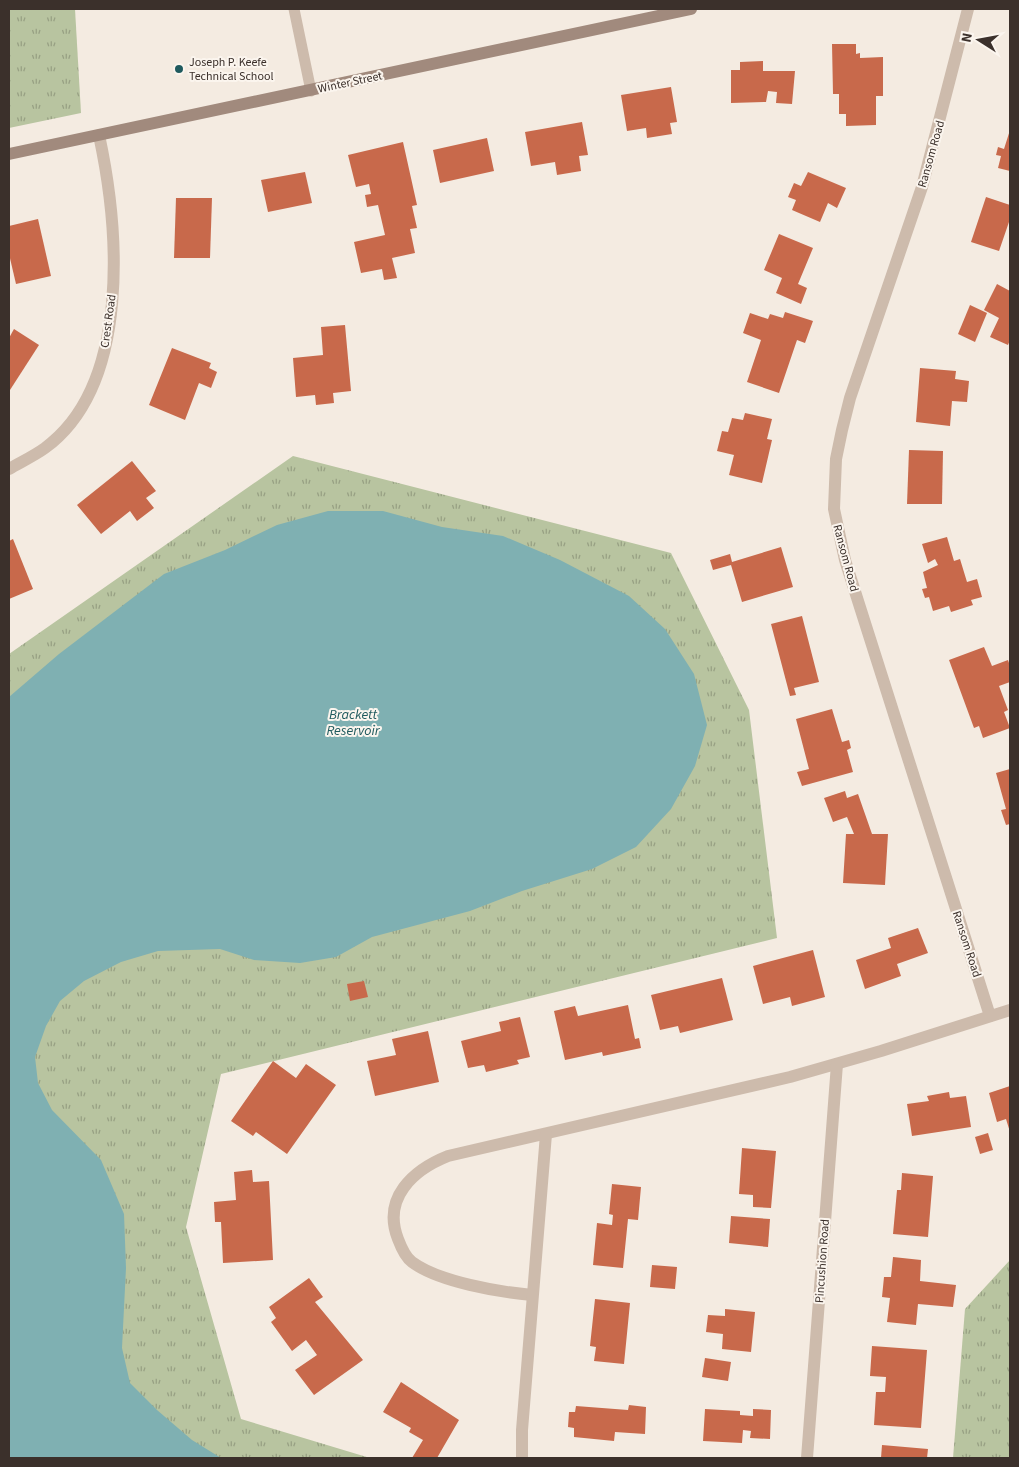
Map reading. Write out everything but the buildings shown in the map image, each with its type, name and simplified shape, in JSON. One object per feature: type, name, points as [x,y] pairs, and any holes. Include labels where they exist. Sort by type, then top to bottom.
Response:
[{"type":"main road","name":"Winter Street","points":[[9,154],[690,9]]},
{"type":"street","name":"Ransom Road","points":[[968,9],[922,187],[850,398],[836,459],[834,501],[838,533],[845,560],[990,1016]]},
{"type":"street","name":"Crest Road","points":[[9,469],[46,447],[65,429],[81,406],[97,376],[105,350],[111,321],[114,282],[106,166],[100,135]]},
{"type":"street","points":[[532,1295],[481,1288],[426,1270],[410,1261],[401,1248],[394,1230],[394,1209],[400,1192],[410,1178],[428,1164],[448,1156],[836,1064],[1010,1010]]},
{"type":"street","name":"Pincushion Road","points":[[807,1458],[836,1064]]},
{"type":"street","points":[[522,1458],[532,1295],[546,1134]]},
{"type":"lane","points":[[294,9],[311,90]]},
{"type":"green space","points":[[9,9],[75,9],[81,113],[9,128]]},
{"type":"green space","name":"Brackett Reservoir","points":[[293,456],[671,553],[749,710],[777,938],[221,1074],[186,1227],[241,1419],[370,1458],[9,1458],[9,654]]},
{"type":"green space","points":[[1010,1260],[1010,1458],[953,1458],[965,1309]]},
{"type":"water","name":"Brackett Reservoir","points":[[328,511],[383,511],[442,527],[503,536],[560,560],[629,596],[665,629],[694,674],[707,725],[695,766],[671,809],[636,847],[592,869],[522,891],[470,911],[372,937],[336,957],[300,963],[254,960],[220,949],[158,951],[121,962],[84,981],[60,1001],[46,1026],[35,1057],[38,1083],[52,1110],[101,1160],[124,1214],[126,1268],[122,1348],[130,1383],[157,1410],[192,1440],[221,1458],[9,1458],[9,697],[59,654],[164,574],[225,550],[277,525]]},
{"type":"place","name":"Joseph P. Keefe Technical School","points":[[179,69]]}]
